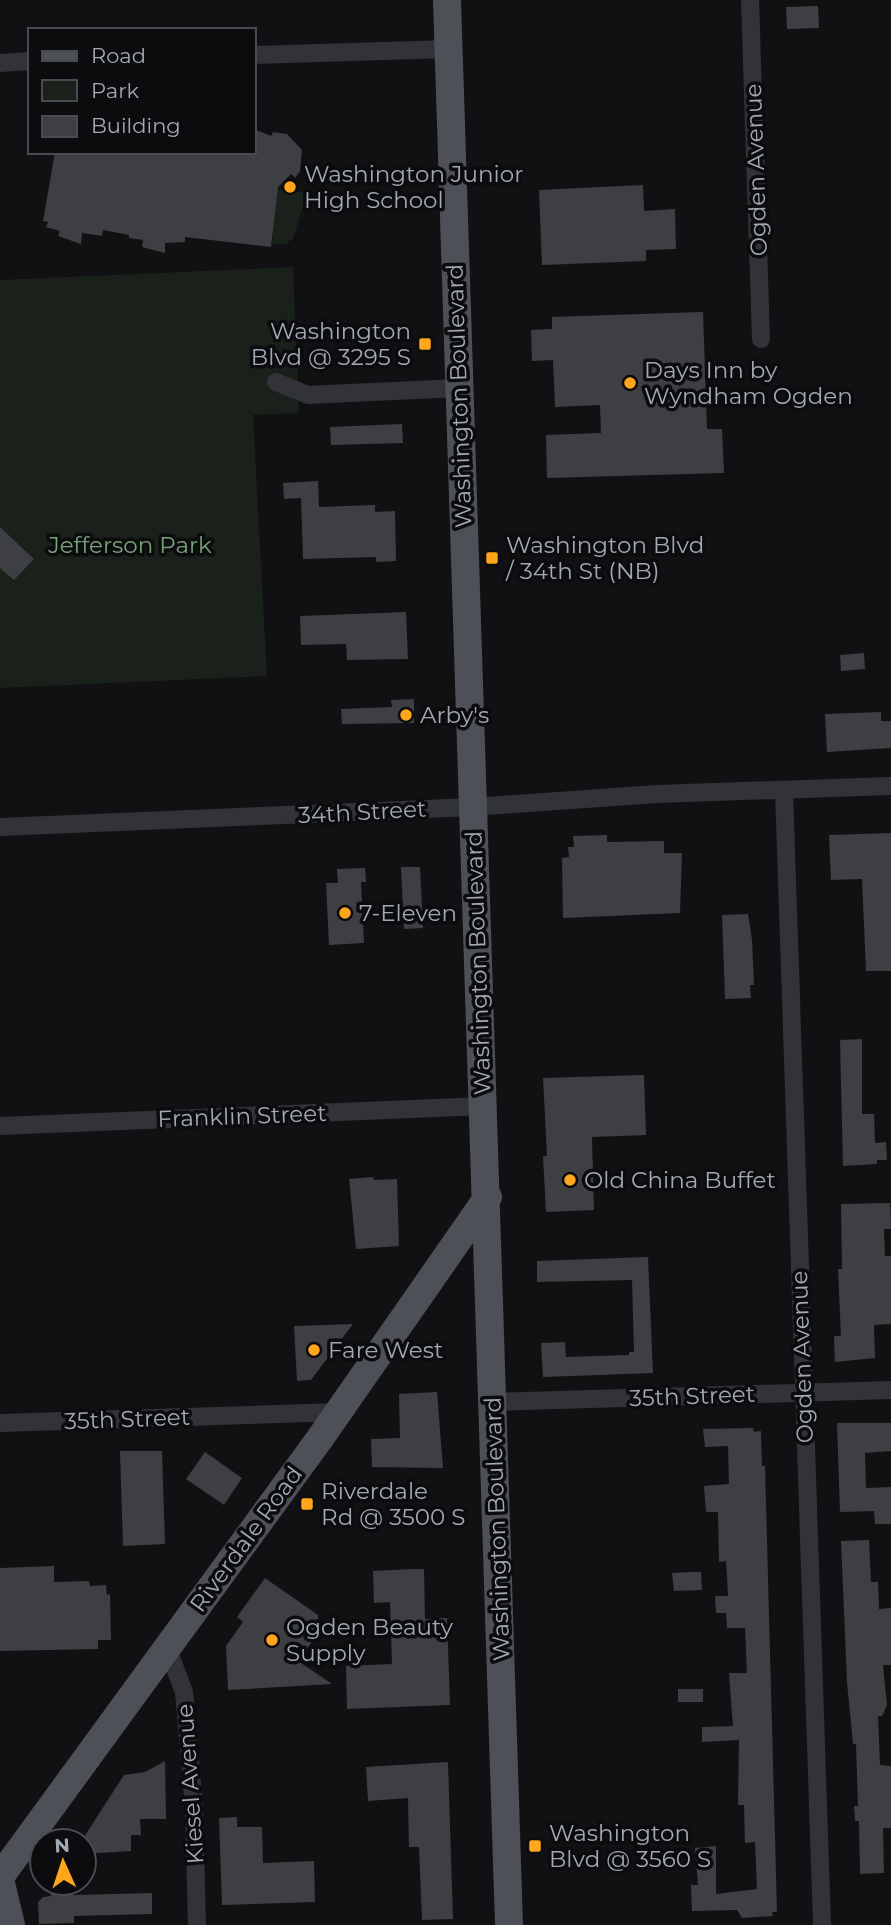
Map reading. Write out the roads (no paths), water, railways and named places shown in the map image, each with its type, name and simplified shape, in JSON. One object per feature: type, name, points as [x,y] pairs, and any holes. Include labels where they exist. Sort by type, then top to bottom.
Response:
[{"type":"main road","name":"Washington Boulevard","points":[[447,0],[472,807],[488,1197],[509,1925]]},
{"type":"main road","name":"Riverdale Road","points":[[0,1878],[338,1412],[488,1197]]},
{"type":"main road","points":[[0,1878],[11,1925]]},
{"type":"street","name":"Ogden Avenue","points":[[750,0],[761,339]]},
{"type":"street","points":[[256,55],[449,49]]},
{"type":"street","points":[[0,62],[28,61]]},
{"type":"street","points":[[276,382],[308,394],[458,388]]},
{"type":"street","name":"34th Street","points":[[0,827],[472,807],[657,794],[891,786]]},
{"type":"street","name":"Ogden Avenue","points":[[784,790],[822,1925]]},
{"type":"street","name":"Franklin Street","points":[[0,1126],[484,1106]]},
{"type":"street","name":"35th Street","points":[[493,1402],[891,1390]]},
{"type":"street","name":"35th Street","points":[[0,1423],[338,1412]]},
{"type":"street","name":"Kiesel Avenue","points":[[167,1647],[184,1692],[194,1807],[197,1925]]},
{"type":"place","name":"Washington Junior High School","points":[[290,187]]},
{"type":"place","name":"Washington Blvd @ 3295 S","points":[[425,344]]},
{"type":"place","name":"Days Inn by Wyndham Ogden","points":[[630,383]]},
{"type":"place","name":"Washington Blvd / 34th St (NB)","points":[[492,558]]},
{"type":"place","name":"Arby's","points":[[406,715]]},
{"type":"place","name":"7-Eleven","points":[[345,913]]},
{"type":"place","name":"Old China Buffet","points":[[570,1180]]},
{"type":"place","name":"Fare West","points":[[314,1350]]},
{"type":"place","name":"Riverdale Rd @ 3500 S","points":[[307,1504]]},
{"type":"place","name":"Ogden Beauty Supply","points":[[272,1640]]},
{"type":"place","name":"Washington Blvd @ 3560 S","points":[[535,1846]]},
{"type":"park label","name":"Jefferson Park","points":[[130,545]]}]
